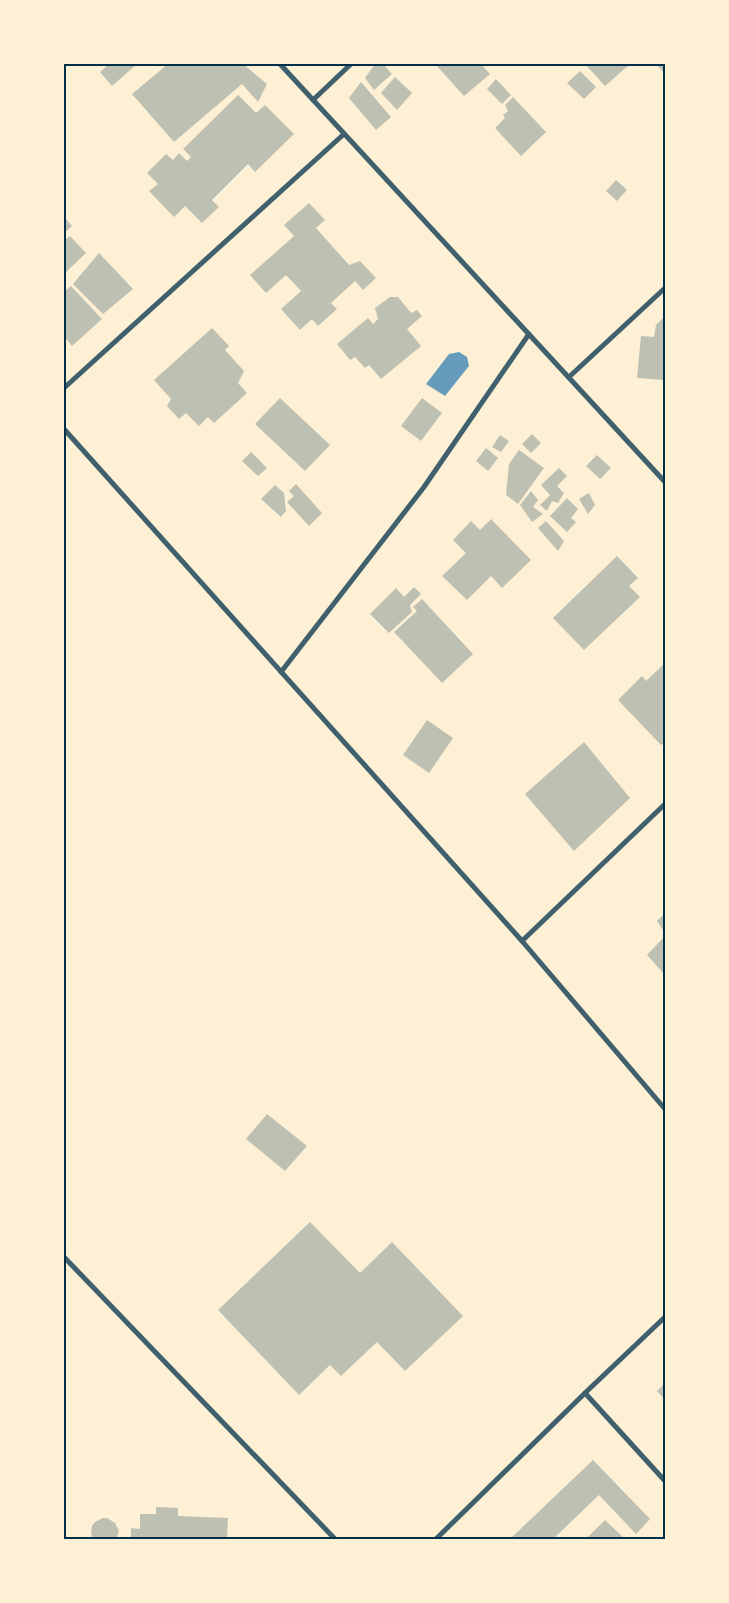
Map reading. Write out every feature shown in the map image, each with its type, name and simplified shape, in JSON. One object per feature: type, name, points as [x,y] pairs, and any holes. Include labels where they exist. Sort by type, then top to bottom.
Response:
[{"type":"street","points":[[280,64],[665,482]]},
{"type":"street","points":[[313,100],[352,64]]},
{"type":"street","points":[[64,388],[344,134]]},
{"type":"street","points":[[568,377],[665,288]]},
{"type":"street","points":[[281,672],[424,487],[528,334]]},
{"type":"street","points":[[64,429],[522,941],[665,1109]]},
{"type":"street","points":[[522,941],[665,804]]},
{"type":"street","points":[[64,1257],[335,1539]]},
{"type":"street","points":[[436,1539],[665,1317]]},
{"type":"street","points":[[585,1393],[665,1481]]},
{"type":"water","points":[[459,352],[467,357],[469,366],[445,396],[426,384],[449,354]]},
{"type":"building","points":[[109,64],[137,64],[112,86],[100,72]]},
{"type":"building","points":[[168,64],[243,64],[267,84],[258,102],[242,84],[174,142],[132,94]]},
{"type":"building","points":[[375,64],[383,64],[392,74],[374,90],[365,78]]},
{"type":"building","points":[[435,64],[481,64],[490,74],[464,96]]},
{"type":"building","points":[[585,64],[630,64],[605,86]]},
{"type":"building","points":[[656,64],[665,64],[665,74]]},
{"type":"building","points":[[580,71],[596,87],[584,99],[567,83]]},
{"type":"building","points":[[395,77],[412,93],[397,110],[381,93]]},
{"type":"building","points":[[496,79],[511,95],[502,104],[487,89]]},
{"type":"building","points":[[361,82],[391,117],[376,130],[349,98]]},
{"type":"building","points":[[238,95],[256,113],[265,105],[294,134],[255,172],[248,164],[212,200],[219,207],[202,223],[185,206],[174,217],[149,191],[158,184],[147,173],[166,154],[173,160],[179,153],[187,161],[191,157],[183,149]]},
{"type":"building","points":[[513,97],[546,132],[521,156],[495,128],[505,118],[503,115],[508,111],[505,105]]},
{"type":"building","points":[[616,180],[627,190],[617,201],[606,191]]},
{"type":"building","points":[[309,203],[325,220],[316,228],[349,265],[360,261],[376,278],[363,290],[355,281],[331,303],[337,309],[318,326],[312,319],[300,330],[281,309],[301,291],[286,275],[266,293],[250,275],[294,236],[284,225]]},
{"type":"building","points":[[64,217],[72,226],[64,233]]},
{"type":"building","points":[[70,236],[86,253],[64,274],[64,241]]},
{"type":"building","points":[[99,253],[133,289],[103,314],[73,284]]},
{"type":"building","points":[[71,286],[102,319],[72,346],[64,336],[64,292]]},
{"type":"building","points":[[390,297],[398,297],[411,313],[417,310],[422,316],[407,329],[421,346],[381,379],[369,365],[365,368],[355,357],[350,360],[337,344],[368,318],[373,324],[378,319],[375,308]]},
{"type":"building","points":[[665,316],[665,380],[637,378],[641,336],[654,337],[656,325]]},
{"type":"building","points":[[212,328],[229,346],[225,350],[244,371],[238,383],[247,393],[214,423],[208,417],[199,426],[186,413],[179,419],[167,406],[171,399],[154,380]]},
{"type":"building","points":[[280,398],[330,445],[305,471],[255,424]]},
{"type":"building","points":[[422,398],[442,413],[421,441],[401,426]]},
{"type":"building","points":[[532,434],[541,443],[531,453],[522,444]]},
{"type":"building","points":[[500,435],[509,441],[501,452],[492,447]]},
{"type":"building","points":[[486,448],[498,458],[488,471],[476,461]]},
{"type":"building","points":[[519,450],[544,468],[518,504],[506,495],[509,464]]},
{"type":"building","points":[[251,452],[267,468],[258,476],[242,461]]},
{"type":"building","points":[[597,455],[611,468],[600,479],[586,466]]},
{"type":"building","points":[[559,468],[567,476],[557,486],[564,493],[558,503],[552,501],[547,511],[540,505],[550,495],[541,485]]},
{"type":"building","points":[[296,484],[322,513],[309,526],[287,502],[294,496],[289,491]]},
{"type":"building","points":[[275,485],[284,493],[286,511],[281,517],[261,499]]},
{"type":"building","points":[[531,491],[538,500],[533,507],[543,514],[532,522],[520,505]]},
{"type":"building","points":[[589,493],[595,505],[588,514],[579,499]]},
{"type":"building","points":[[567,498],[578,509],[571,518],[576,522],[567,532],[550,516]]},
{"type":"building","points":[[491,519],[531,560],[502,588],[491,576],[467,600],[442,576],[466,553],[453,540],[471,521],[480,530]]},
{"type":"building","points":[[546,521],[564,541],[558,551],[538,528]]},
{"type":"building","points":[[617,556],[638,578],[629,586],[640,597],[584,650],[553,618]]},
{"type":"building","points":[[414,587],[421,594],[410,605],[412,612],[389,633],[370,614],[396,588],[404,597]]},
{"type":"building","points":[[422,599],[473,654],[442,683],[394,632],[417,611],[413,607]]},
{"type":"building","points":[[665,663],[665,742],[661,745],[618,700],[642,676],[646,681]]},
{"type":"building","points":[[427,720],[453,738],[429,773],[403,755]]},
{"type":"building","points":[[584,742],[630,798],[574,851],[525,794]]},
{"type":"building","points":[[665,913],[665,933],[657,921]]},
{"type":"building","points":[[665,936],[665,975],[647,955]]},
{"type":"building","points":[[267,1114],[307,1146],[285,1171],[246,1139]]},
{"type":"building","points":[[310,1222],[360,1273],[392,1242],[463,1316],[405,1371],[377,1342],[341,1376],[330,1365],[299,1395],[218,1310]]},
{"type":"building","points":[[665,1383],[665,1400],[657,1391]]},
{"type":"building","points":[[593,1460],[650,1519],[636,1534],[599,1495],[553,1539],[510,1539]]},
{"type":"building","points":[[156,1507],[178,1508],[178,1516],[228,1518],[227,1539],[131,1539],[131,1528],[140,1529],[140,1514],[156,1514]]},
{"type":"building","points":[[103,1518],[107,1518],[115,1523],[119,1531],[116,1539],[93,1539],[91,1534],[92,1526]]},
{"type":"building","points":[[605,1520],[625,1539],[586,1539]]}]
